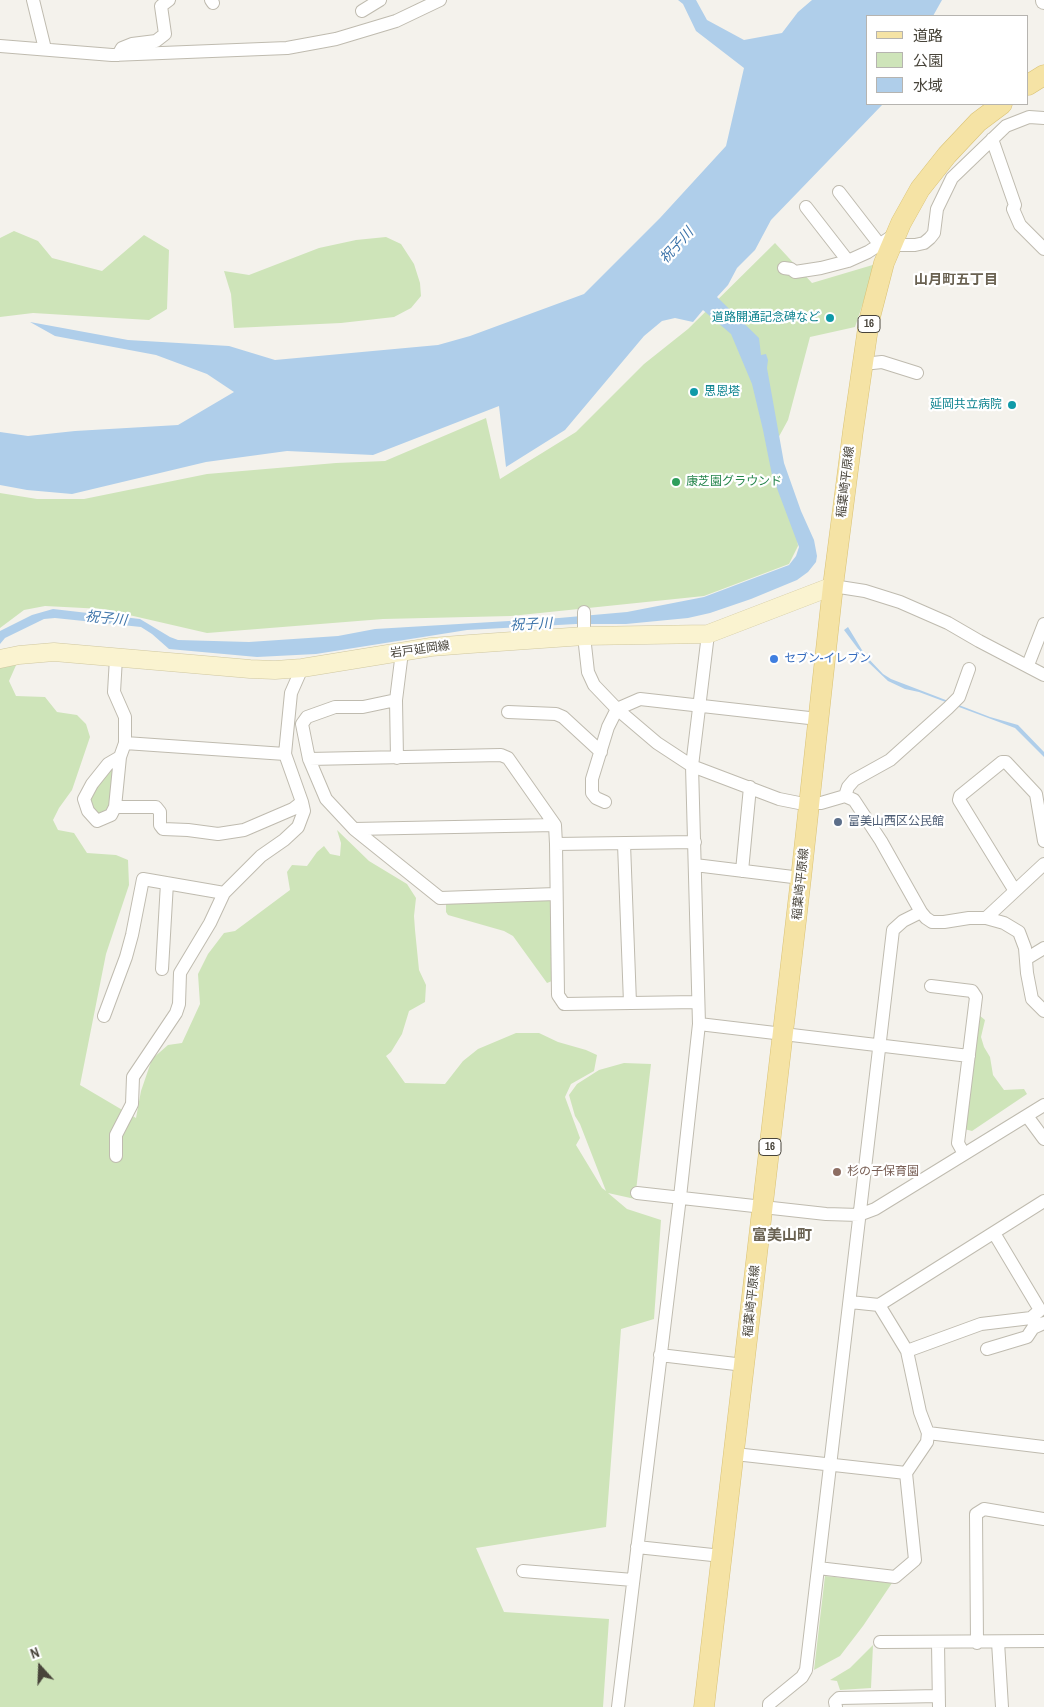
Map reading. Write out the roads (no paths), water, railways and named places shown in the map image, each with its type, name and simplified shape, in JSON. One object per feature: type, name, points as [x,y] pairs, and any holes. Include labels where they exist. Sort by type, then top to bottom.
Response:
[{"type":"main road","points":[[1029,84],[1044,75]]},
{"type":"main road","name":"稲葉崎平原線","points":[[704,1707],[735,1454],[833,586],[869,322],[890,241],[920,189],[947,155],[978,122],[1001,105]]},
{"type":"main road","name":"岩戸延岡線","points":[[0,659],[19,655],[54,652],[250,669],[302,668],[431,647],[584,636],[708,634],[833,586]]},
{"type":"street","points":[[34,0],[45,49]]},
{"type":"street","points":[[362,11],[380,0]]},
{"type":"street","points":[[0,46],[118,55],[287,48],[336,39],[396,21],[440,0]]},
{"type":"street","points":[[118,55],[122,48],[132,44],[156,41],[164,34],[161,6],[165,1]]},
{"type":"street","points":[[784,268],[792,269],[795,272],[821,268],[848,261],[890,241],[915,245],[924,243],[934,233],[937,209],[952,178],[1006,126],[1029,117],[1044,118]]},
{"type":"street","points":[[992,139],[1020,225],[1044,249]]},
{"type":"street","points":[[839,192],[890,241]]},
{"type":"street","points":[[806,207],[848,261]]},
{"type":"street","points":[[863,364],[882,362],[917,372]]},
{"type":"street","points":[[833,586],[865,591],[900,602],[948,623],[978,641],[1028,665],[1044,675]]},
{"type":"street","points":[[584,612],[584,636],[588,672],[594,685],[617,709],[657,744],[692,766],[779,799],[799,803],[821,803],[845,796],[854,800],[921,912],[932,922],[986,918],[1004,923],[1019,932],[1025,948],[1032,999],[1044,1011]]},
{"type":"street","points":[[1028,665],[1044,624]]},
{"type":"street","points":[[618,1707],[680,1197],[699,1024],[692,766],[708,634]]},
{"type":"street","points":[[396,758],[396,700],[402,652]]},
{"type":"street","points":[[116,658],[114,692],[124,717],[125,743],[120,757],[115,807],[111,815],[98,821],[88,811],[84,799],[92,784],[108,764],[120,757]]},
{"type":"street","points":[[116,1156],[116,1135],[132,1104],[133,1077],[176,1013],[179,1004],[180,973],[210,923],[224,893],[261,856],[284,840],[298,826],[304,811],[285,754],[291,693],[302,668]]},
{"type":"street","points":[[845,796],[848,787],[854,780],[890,760],[959,697],[969,669]]},
{"type":"street","points":[[605,802],[596,798],[592,792],[592,779],[608,727],[617,709],[640,699],[818,719]]},
{"type":"street","points":[[396,700],[363,707],[335,707],[307,717],[302,724],[309,759],[326,799],[354,829],[440,898],[556,894]]},
{"type":"street","points":[[508,712],[556,714],[562,717],[601,752]]},
{"type":"street","points":[[125,743],[285,754]]},
{"type":"street","points":[[309,759],[501,755],[508,758],[555,825],[558,995],[564,1004],[698,1002]]},
{"type":"street","points":[[1015,892],[960,800],[960,796],[1002,762],[1006,762],[1036,794],[1044,841]]},
{"type":"street","points":[[742,870],[750,787]]},
{"type":"street","points":[[115,807],[156,808],[160,812],[160,825],[164,829],[218,834],[244,830],[292,809],[302,802]]},
{"type":"street","points":[[354,829],[555,825]]},
{"type":"street","points":[[556,844],[694,842]]},
{"type":"street","points":[[624,844],[630,1003]]},
{"type":"street","points":[[986,918],[1044,864]]},
{"type":"street","points":[[695,865],[801,878]]},
{"type":"street","points":[[104,1016],[126,957],[142,879],[224,893]]},
{"type":"street","points":[[162,970],[167,883]]},
{"type":"street","points":[[769,1707],[769,1704],[802,1677],[806,1670],[893,930],[903,920],[921,912]]},
{"type":"street","points":[[1026,959],[1044,948]]},
{"type":"street","points":[[930,986],[972,992],[976,997],[958,1143],[964,1154]]},
{"type":"street","points":[[699,1024],[969,1056]]},
{"type":"street","points":[[637,1194],[680,1197],[826,1214],[859,1215],[875,1208],[1044,1105]]},
{"type":"street","points":[[1027,1116],[1044,1139]]},
{"type":"street","points":[[850,1302],[879,1305],[1044,1201]]},
{"type":"street","points":[[907,1351],[981,1324],[1031,1318],[1040,1310],[994,1233]]},
{"type":"street","points":[[818,1568],[895,1577],[914,1560],[906,1473],[927,1442],[928,1433],[920,1412],[907,1351],[879,1305]]},
{"type":"street","points":[[987,1349],[1027,1337],[1033,1328],[1044,1323]]},
{"type":"street","points":[[660,1356],[744,1365]]},
{"type":"street","points":[[928,1433],[1044,1447]]},
{"type":"street","points":[[735,1454],[906,1473]]},
{"type":"street","points":[[977,1642],[976,1514],[984,1509],[1044,1519]]},
{"type":"street","points":[[637,1547],[722,1556]]},
{"type":"street","points":[[523,1571],[634,1580]]},
{"type":"street","points":[[880,1642],[1044,1641]]},
{"type":"street","points":[[998,1642],[1002,1707]]},
{"type":"street","points":[[836,1707],[835,1702],[839,1698],[939,1702],[938,1643]]},
{"type":"water","name":"祝子川","points":[[678,0],[696,0],[707,20],[744,40],[782,33],[798,12],[812,0],[942,0],[934,15],[866,15],[866,105],[882,105],[771,220],[755,250],[737,268],[728,285],[717,297],[759,338],[761,355],[766,354],[768,360],[767,368],[784,463],[801,511],[814,540],[817,556],[816,562],[808,572],[797,580],[751,599],[710,613],[688,618],[626,624],[576,624],[467,630],[316,654],[257,657],[169,649],[141,627],[55,618],[44,619],[5,638],[0,644],[0,631],[32,615],[53,609],[140,619],[178,640],[249,642],[338,636],[375,629],[627,612],[704,597],[789,565],[796,556],[799,547],[772,475],[752,384],[731,334],[703,310],[693,322],[675,318],[662,321],[644,336],[565,430],[506,467],[499,406],[373,455],[287,451],[206,462],[72,494],[27,490],[0,485],[0,432],[28,436],[75,431],[178,425],[234,392],[207,374],[156,355],[55,336],[30,322],[128,340],[229,346],[275,360],[438,345],[470,336],[584,294],[660,218],[726,146],[744,68],[696,31],[683,4]]},
{"type":"water","points":[[848,627],[865,655],[883,674],[891,679],[990,717],[1018,725],[1044,752],[1044,757],[1015,728],[919,692],[905,689],[888,681],[868,662],[844,630]]},
{"type":"place","name":"道路開通記念碑など","points":[[830,318]]},
{"type":"place","name":"思恩塔","points":[[694,392]]},
{"type":"place","name":"延岡共立病院","points":[[1012,405]]},
{"type":"place","name":"康芝園グラウンド","points":[[676,482]]},
{"type":"place","name":"セブン-イレブン","points":[[774,659]]},
{"type":"place","name":"富美山西区公民館","points":[[838,822]]},
{"type":"place","name":"杉の子保育園","points":[[837,1172]]},
{"type":"district","name":"山月町五丁目","points":[[956,280]]},
{"type":"district","name":"富美山町","points":[[782,1236]]}]
